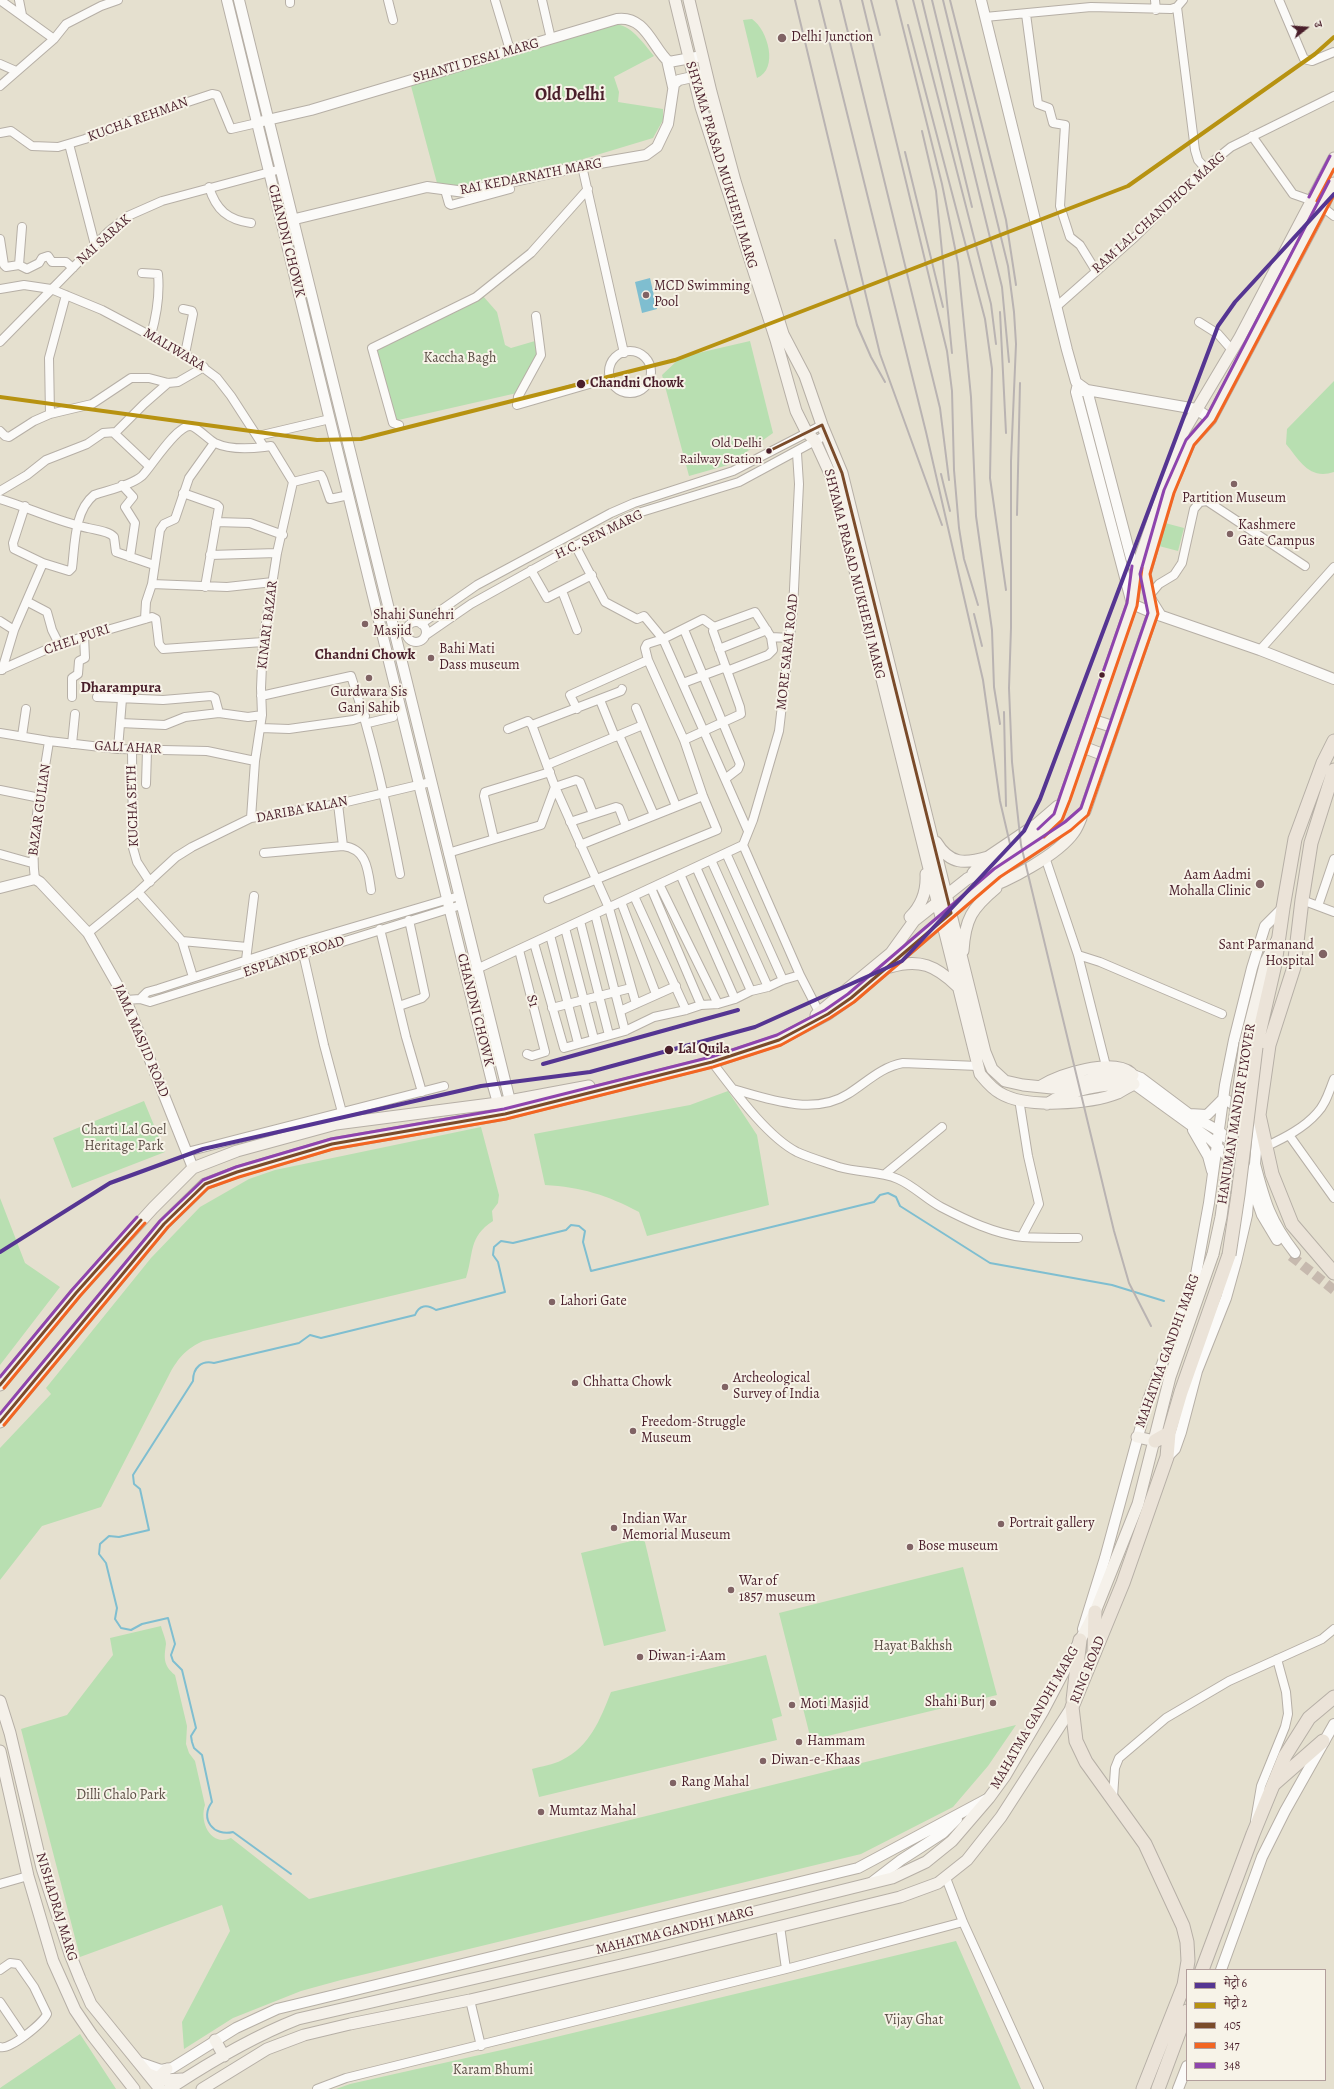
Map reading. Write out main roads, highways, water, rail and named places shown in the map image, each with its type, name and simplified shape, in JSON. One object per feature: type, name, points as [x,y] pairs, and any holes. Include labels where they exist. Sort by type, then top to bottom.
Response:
[{"type":"main road","name":"SHYAMA PRASAD MUKHERJI MARG","points":[[675,0],[700,107],[776,340],[796,411],[806,431],[814,441],[832,478],[941,921]]},
{"type":"main road","name":"SHYAMA PRASAD MUKHERJI MARG","points":[[689,0],[706,74],[735,181],[784,334],[805,376],[822,425],[842,473],[951,913]]},
{"type":"main road","points":[[967,879],[994,865],[1041,833],[1058,817],[1132,604],[1136,572],[1184,431],[1232,350],[1334,158]]},
{"type":"main road","points":[[963,961],[964,939],[969,918],[979,902],[1003,883],[1045,857],[1074,833],[1085,810],[1157,614],[1149,596],[1145,574],[1169,491],[1190,442],[1211,419],[1323,207],[1334,183]]},
{"type":"main road","points":[[1092,720],[1114,728]]},
{"type":"main road","name":"HANUMAN MANDIR FLYOVER","points":[[1155,1441],[1170,1377],[1213,1254],[1221,1217],[1245,1043],[1279,938],[1295,839],[1322,763],[1334,741]]},
{"type":"main road","points":[[1083,747],[1104,755]]},
{"type":"main road","points":[[1334,770],[1311,843],[1294,967],[1269,1045],[1259,1115],[1272,1174],[1292,1224],[1334,1273]]},
{"type":"main road","points":[[0,1385],[76,1293],[153,1208],[193,1168],[237,1151],[343,1117],[510,1101],[614,1081],[719,1056],[775,1037],[819,1012],[891,953],[914,921],[967,879],[988,857],[1037,824],[1052,812],[1065,798]]},
{"type":"main road","points":[[0,1422],[164,1224],[205,1184],[237,1172],[332,1144],[505,1114],[712,1062],[779,1040],[808,1026],[851,998],[997,873],[1068,826],[1085,810]]},
{"type":"main road","points":[[931,833],[942,852],[957,862],[974,861],[988,857]]},
{"type":"main road","points":[[891,953],[908,919],[919,908],[922,902],[926,884],[924,855]]},
{"type":"main road","points":[[976,892],[1003,883]]},
{"type":"main road","points":[[951,913],[985,1052],[992,1069],[1005,1081],[1023,1085],[1052,1088],[1107,1076],[1134,1079]]},
{"type":"main road","points":[[941,921],[980,1074],[989,1085],[1001,1094],[1019,1099],[1046,1104],[1060,1104],[1117,1093],[1134,1079]]},
{"type":"main road","points":[[886,968],[903,963],[922,963],[942,972],[958,986]]},
{"type":"main road","name":"HANUMAN MANDIR FLYOVER","points":[[1197,1348],[1228,1256],[1248,1121],[1252,1067],[1271,963]]},
{"type":"main road","points":[[1041,1086],[1053,1079],[1106,1066],[1119,1067],[1134,1079]]},
{"type":"main road","points":[[1197,1348],[1197,1371]]},
{"type":"main road","name":"RING ROAD","points":[[1187,1969],[1188,1961],[1183,1926],[1145,1844],[1113,1797],[1086,1762],[1076,1741],[1072,1707],[1123,1583],[1167,1457],[1169,1433],[1181,1392],[1197,1348]]},
{"type":"main road","points":[[1137,1436],[1155,1441],[1169,1433]]},
{"type":"main road","name":"MAHATMA GANDHI MARG","points":[[169,2089],[259,2035],[298,2019],[646,1939],[892,1878],[926,1862],[952,1841],[989,1798],[1005,1776],[1043,1711],[1095,1612],[1138,1504],[1155,1441]]},
{"type":"main road","points":[[1094,1655],[1095,1612]]},
{"type":"main road","points":[[1072,1707],[1080,1640]]},
{"type":"main road","points":[[1202,1969],[1253,1834],[1285,1756],[1306,1723],[1321,1706],[1334,1697]]},
{"type":"main road","name":"NISHADRAJ MARG","points":[[0,1702],[10,1733],[42,1868],[70,1954],[91,2004],[145,2072],[158,2084]]},
{"type":"main road","name":"MAHATMA GANDHI MARG","points":[[202,2089],[267,2049],[286,2041],[350,2024],[470,2000],[900,1897],[946,1878],[967,1860],[1002,1817],[1072,1707]]},
{"type":"main road","points":[[1275,1783],[1323,1741]]},
{"type":"main road","name":"NISHADRAJ MARG","points":[[0,1751],[28,1876],[53,1961],[76,2010],[125,2083],[134,2089]]},
{"type":"main road","name":"RING ROAD","points":[[1143,2089],[1184,1985],[1186,1973]]},
{"type":"main road","points":[[1158,2089],[1186,2014]]},
{"type":"main road","points":[[215,2040],[224,2056]]},
{"type":"main road","points":[[158,2084],[167,2070]]},
{"type":"main road","points":[[158,2084],[184,2079]]},
{"type":"water","name":"MCD Swimming Pool","points":[[650,278],[657,309],[642,313],[635,282]]},
{"type":"waterway","points":[[291,1874],[233,1832],[220,1832],[210,1825],[207,1815],[208,1808],[212,1802],[202,1755],[194,1748],[192,1742],[191,1736],[196,1728],[182,1670],[173,1661],[171,1655],[175,1644],[168,1618],[142,1624],[131,1630],[121,1628],[115,1619],[117,1608],[106,1563],[99,1554],[100,1544],[109,1536],[119,1537],[149,1530],[140,1489],[134,1484],[133,1475],[193,1381],[196,1368],[202,1364],[210,1362],[214,1363],[299,1343],[310,1335],[321,1338],[415,1315],[419,1309],[424,1306],[436,1310],[505,1292],[498,1262],[493,1255],[494,1247],[501,1241],[513,1243],[566,1230],[571,1225],[579,1226],[585,1231],[583,1242],[591,1271],[874,1202],[880,1195],[888,1193],[896,1197],[900,1206],[990,1263],[1112,1285],[1164,1301]]},
{"type":"tunnel","points":[[1291,1256],[1334,1290]]},
{"type":"railway","points":[[795,0],[880,354],[942,525]]},
{"type":"railway","points":[[819,0],[926,432],[983,680],[1000,801],[1010,844]]},
{"type":"railway","points":[[840,0],[940,408],[949,480]]},
{"type":"railway","points":[[862,0],[947,351],[952,391],[954,470],[959,528],[964,559],[978,605]]},
{"type":"railway","points":[[871,0],[880,35]]},
{"type":"railway","points":[[896,0],[942,184],[958,263],[971,397],[976,516],[992,630],[994,687],[1000,724]]},
{"type":"railway","points":[[913,0],[991,304],[996,344]]},
{"type":"railway","points":[[922,0],[972,207]]},
{"type":"railway","points":[[932,0],[1002,287],[1009,362]]},
{"type":"railway","points":[[943,0],[1008,266],[1014,312],[1016,344],[1011,461],[1011,628],[1009,688],[1012,762],[1021,845],[1114,1231],[1129,1283],[1151,1326]]},
{"type":"railway","points":[[950,0],[1006,220],[1016,285]]},
{"type":"railway","points":[[908,25],[985,319],[992,369],[990,478],[1006,590]]},
{"type":"railway","points":[[922,131],[936,191],[952,353]]},
{"type":"railway","points":[[905,152],[943,307]]},
{"type":"railway","points":[[835,240],[857,325],[871,357],[885,382]]},
{"type":"railway","points":[[1000,312],[1006,433]]},
{"type":"railway","points":[[1017,515],[1020,383]]},
{"type":"railway","points":[[941,474],[950,511]]},
{"type":"railway","points":[[974,614],[982,646]]},
{"type":"railway","points":[[1004,712],[1006,806]]},
{"type":"metro line","name":"2","points":[[0,397],[317,440],[361,439],[675,360],[1128,186],[1315,54],[1334,37]]},
{"type":"metro line","name":"6","points":[[0,1252],[110,1183],[203,1149],[481,1086],[590,1072],[755,1027],[902,961],[1024,831],[1040,799],[1218,326],[1235,302],[1334,194]]},
{"type":"metro line","name":"6","points":[[543,1064],[738,1010]]},
{"type":"place","name":"Delhi Junction","points":[[782,38]]},
{"type":"place","name":"MCD Swimming Pool","points":[[646,295]]},
{"type":"place","name":"Chandni Chowk","points":[[581,384]]},
{"type":"place","name":"Old Delhi Railway Station","points":[[769,451]]},
{"type":"place","name":"Partition Museum","points":[[1234,484]]},
{"type":"place","name":"Kashmere Gate Campus","points":[[1230,534]]},
{"type":"place","name":"Shahi Sunehri Masjid","points":[[365,624]]},
{"type":"place","name":"Bahi Mati Dass museum","points":[[431,658]]},
{"type":"place","name":"Gurdwara Sis Ganj Sahib","points":[[369,678]]},
{"type":"place","name":"Aam Aadmi Mohalla Clinic","points":[[1260,884]]},
{"type":"place","name":"Sant Parmanand Hospital","points":[[1323,954]]},
{"type":"place","name":"Lal Quila","points":[[669,1050]]},
{"type":"place","name":"Lahori Gate","points":[[552,1302]]},
{"type":"place","name":"Chhatta Chowk","points":[[575,1383]]},
{"type":"place","name":"Archeological Survey of India","points":[[725,1387]]},
{"type":"place","name":"Freedom-Struggle Museum","points":[[633,1431]]},
{"type":"place","name":"Portrait gallery","points":[[1001,1524]]},
{"type":"place","name":"Indian War Memorial Museum","points":[[614,1528]]},
{"type":"place","name":"Bose museum","points":[[910,1547]]},
{"type":"place","name":"War of 1857 museum","points":[[731,1590]]},
{"type":"place","name":"Diwan-i-Aam","points":[[640,1657]]},
{"type":"place","name":"Shahi Burj","points":[[993,1703]]},
{"type":"place","name":"Moti Masjid","points":[[792,1705]]},
{"type":"place","name":"Hammam","points":[[799,1742]]},
{"type":"place","name":"Diwan-e-Khaas","points":[[763,1761]]},
{"type":"place","name":"Rang Mahal","points":[[673,1783]]},
{"type":"place","name":"Mumtaz Mahal","points":[[541,1812]]},
{"type":"district","name":"Old Delhi","points":[[570,96]]},
{"type":"district","name":"Chandni Chowk","points":[[365,655]]},
{"type":"district","name":"Dharampura","points":[[121,688]]},
{"type":"park label","name":"Kaccha Bagh","points":[[460,359]]},
{"type":"park label","name":"Charti Lal Goel Heritage Park","points":[[124,1140]]},
{"type":"park label","name":"Hayat Bakhsh","points":[[913,1647]]},
{"type":"park label","name":"Dilli Chalo Park","points":[[121,1796]]},
{"type":"park label","name":"Vijay Ghat","points":[[914,2021]]},
{"type":"park label","name":"Karam Bhumi","points":[[493,2071]]}]
